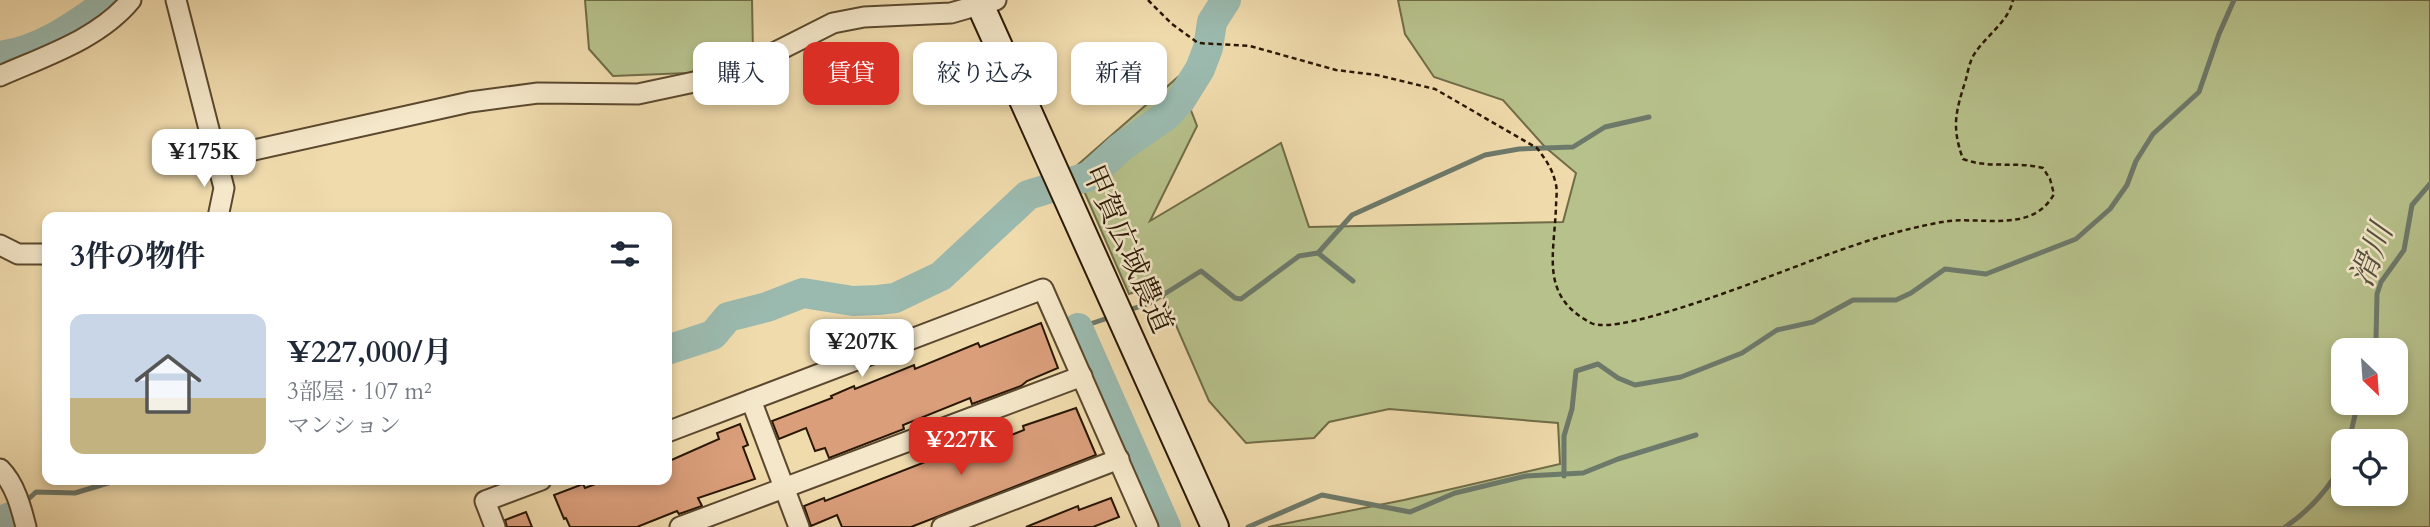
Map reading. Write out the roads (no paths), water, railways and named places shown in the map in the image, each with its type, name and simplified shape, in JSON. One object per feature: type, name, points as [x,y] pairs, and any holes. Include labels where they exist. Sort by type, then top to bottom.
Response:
[{"type":"street","points":[[0,76],[94,31],[122,11],[131,0]]},
{"type":"street","points":[[176,0],[224,188],[219,212]]},
{"type":"street","points":[[218,161],[246,152],[470,102],[538,93],[638,94],[699,81],[748,66],[833,23],[864,17],[951,13],[985,2]]},
{"type":"street","name":"甲賀広域農道","points":[[985,2],[1215,527]]},
{"type":"street","points":[[0,246],[18,254],[42,254]]},
{"type":"street","points":[[672,430],[1043,289],[1148,527]]},
{"type":"street","points":[[681,527],[1082,376]]},
{"type":"street","points":[[751,400],[799,527]]},
{"type":"street","points":[[942,527],[1119,459]]},
{"type":"street","points":[[0,469],[7,475],[19,501],[26,527]]},
{"type":"street","points":[[495,527],[485,501],[528,485]]},
{"type":"waterway","points":[[0,56],[45,42],[111,0]]},
{"type":"waterway","points":[[672,348],[713,335],[728,317],[767,307],[803,293],[853,301],[895,298],[941,276],[1028,195],[1090,176],[1120,148],[1166,116],[1180,101],[1200,69],[1208,48],[1212,22],[1226,0]]},
{"type":"waterway","points":[[1564,476],[1564,436],[1572,409],[1576,371],[1598,364],[1618,378],[1635,385],[1681,377],[1742,353],[1777,330],[1813,322],[1853,300],[1896,300],[1911,293],[1945,269],[1986,274],[2076,239],[2110,209],[2127,185],[2136,161],[2153,134],[2199,92],[2234,0]]},
{"type":"waterway","points":[[1126,311],[1150,303],[1201,271],[1235,298],[1241,299],[1299,256],[1318,253],[1352,215],[1485,155],[1519,149],[1573,147],[1605,127],[1649,117]]},
{"type":"waterway","name":"滑川","points":[[2376,338],[2377,294],[2381,282],[2404,250],[2412,205],[2430,184]]},
{"type":"waterway","points":[[1318,253],[1353,281]]},
{"type":"waterway","points":[[1078,328],[1114,316]]},
{"type":"waterway","points":[[1078,328],[1166,527]]},
{"type":"waterway","name":"滑川","points":[[2352,429],[2355,415]]},
{"type":"waterway","points":[[1248,527],[1322,495],[1410,512],[1455,493],[1526,476],[1583,473],[1618,459],[1696,435]]},
{"type":"waterway","name":"滑川","points":[[2285,527],[2302,514],[2331,482]]},
{"type":"waterway","points":[[23,504],[36,492],[75,493],[101,485]]},
{"type":"waterway","points":[[0,522],[10,517]]}]
